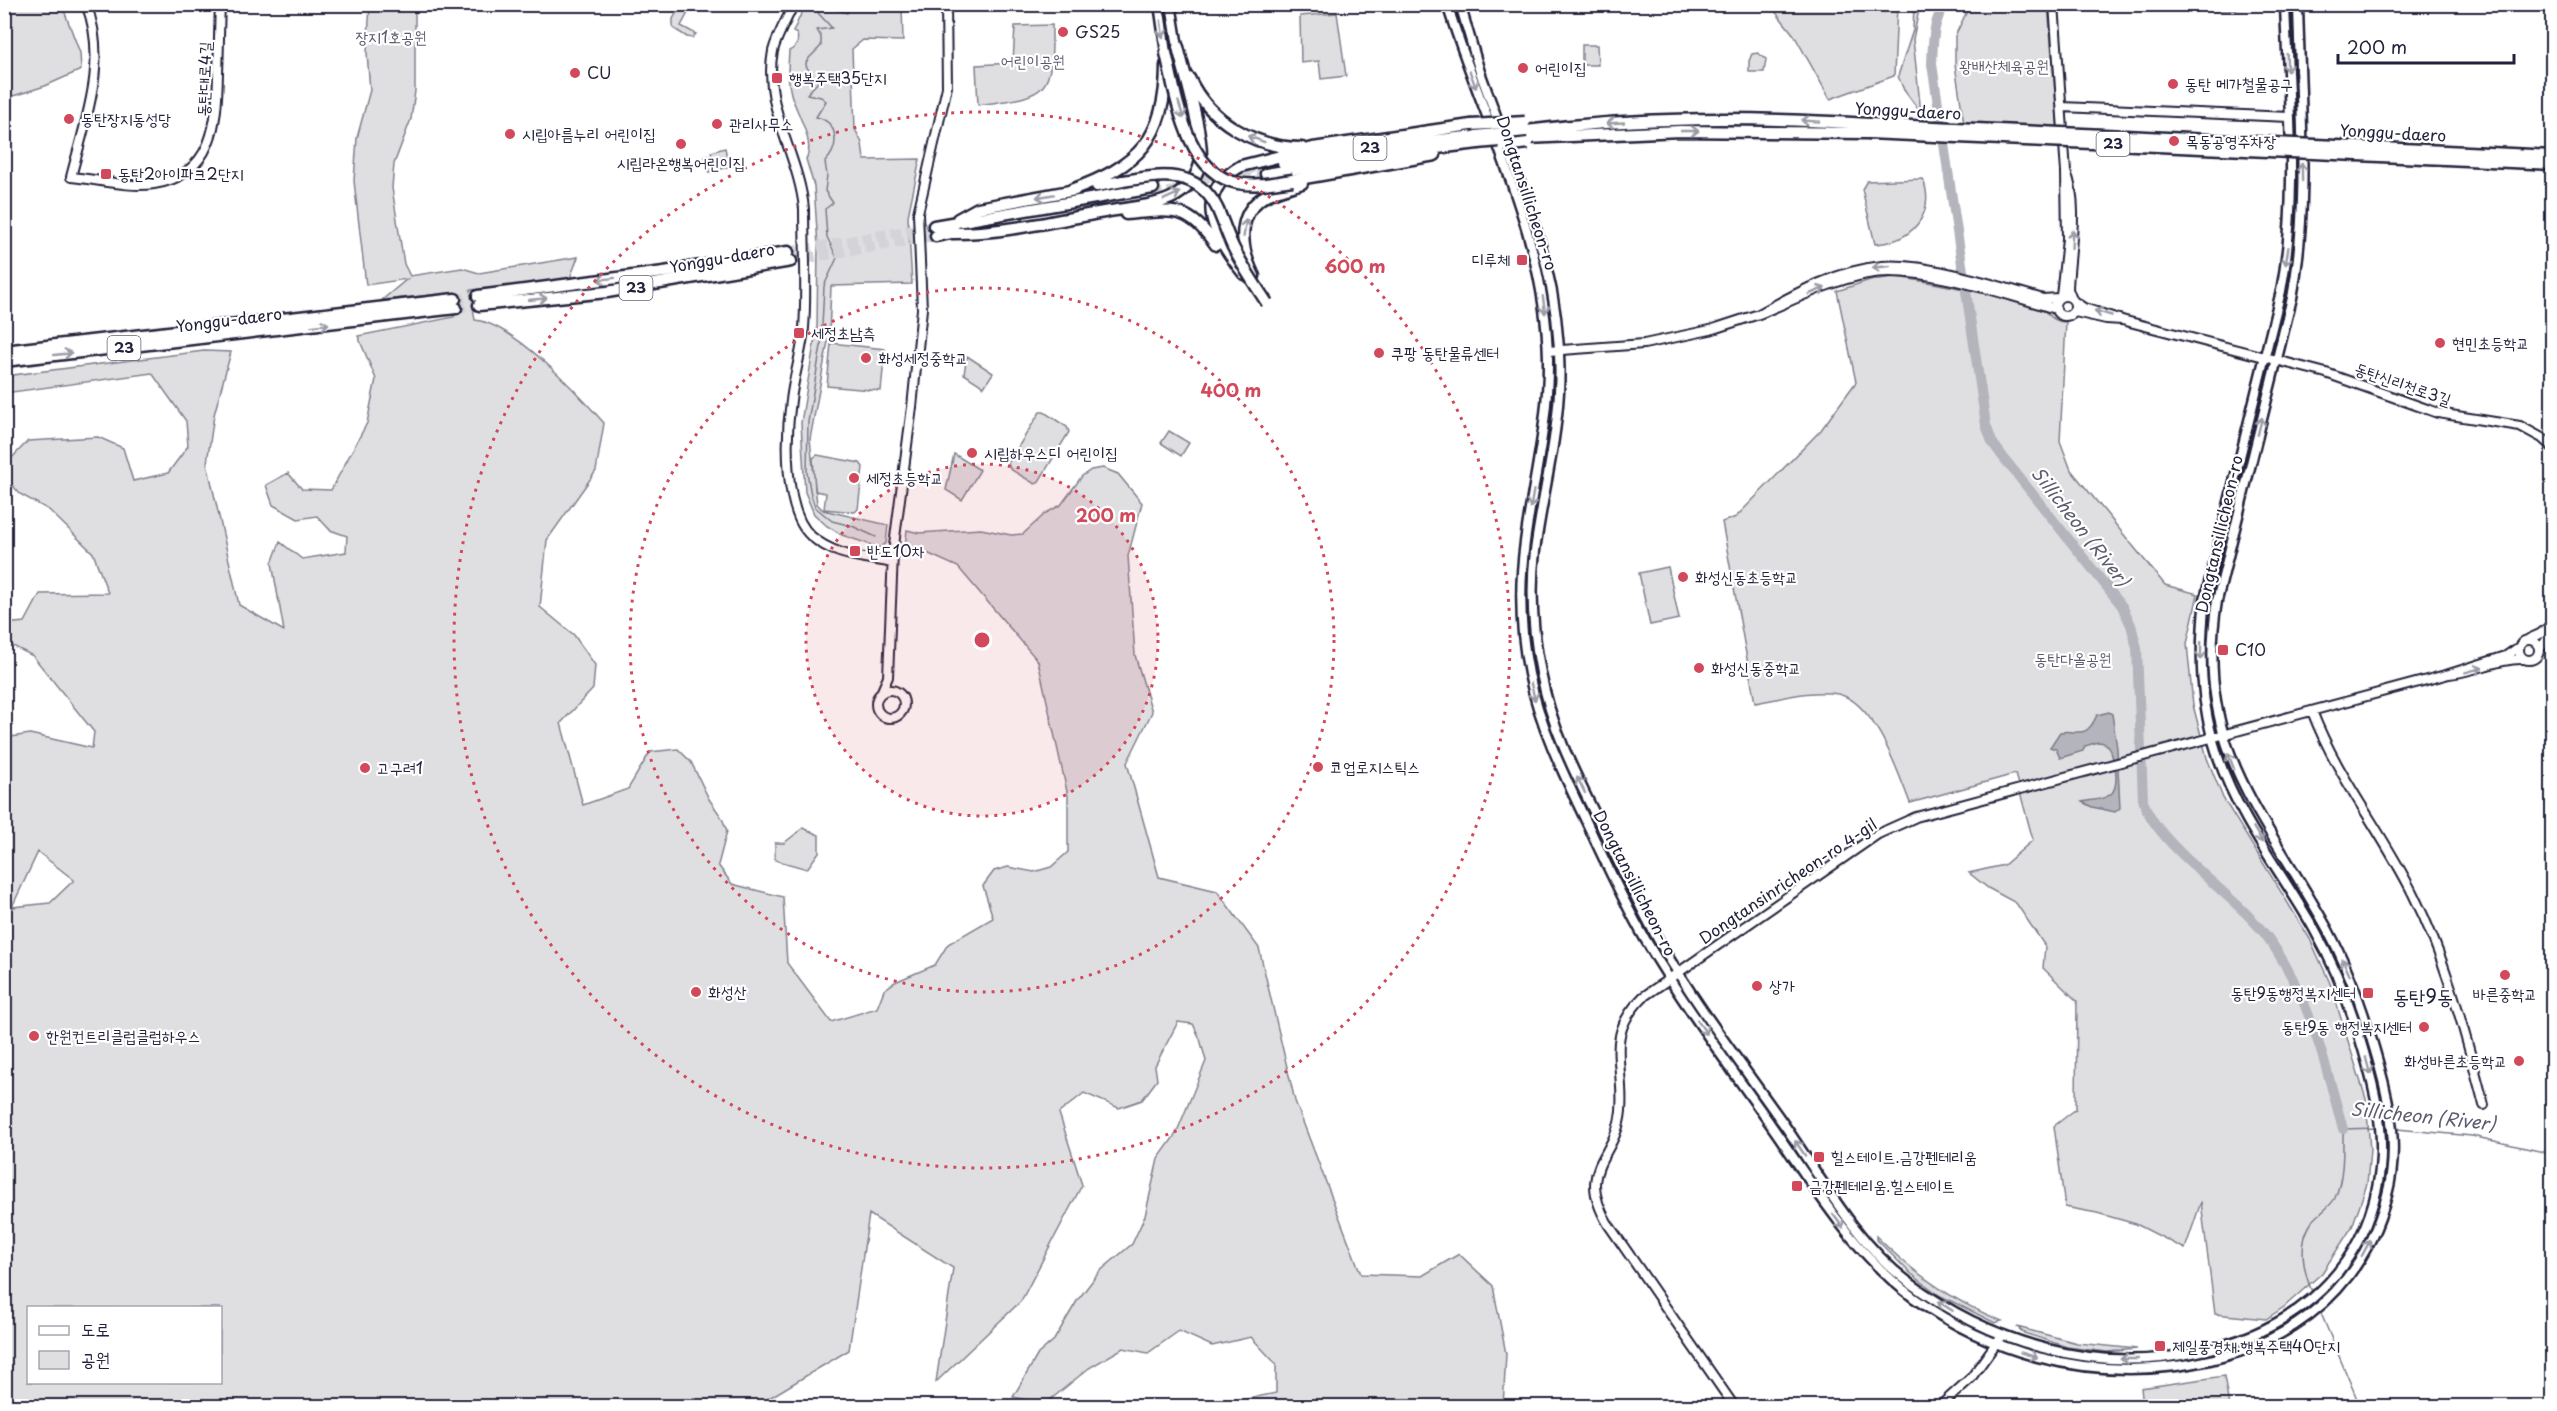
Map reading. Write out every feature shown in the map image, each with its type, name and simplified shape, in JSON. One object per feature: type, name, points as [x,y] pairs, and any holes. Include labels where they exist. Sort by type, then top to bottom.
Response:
[{"type":"highway","points":[[1178,47],[1190,81],[1198,95],[1216,116],[1251,139],[1267,143],[1295,148],[1313,148],[1560,131]]},
{"type":"highway","points":[[949,228],[976,234],[1160,202],[1183,191],[1191,183],[1200,165],[1201,146],[1178,47]]},
{"type":"highway","points":[[1166,53],[1191,143],[1199,158],[1210,171],[1228,181],[1245,184],[1293,180],[1476,138]]},
{"type":"highway","points":[[1071,190],[1117,171],[1144,148],[1155,129],[1162,108],[1166,53]]},
{"type":"highway","name":"Yonggu-daero","points":[[1266,170],[1375,147],[1560,131],[1868,129],[2358,151],[2553,156]]},
{"type":"highway","points":[[1267,303],[1220,241],[1211,213],[1215,189],[1224,178],[1240,166],[1313,148]]},
{"type":"highway","name":"Yonggu-daero","points":[[2358,151],[2553,164]]},
{"type":"highway","points":[[1267,303],[1249,265],[1244,247],[1243,235],[1246,218],[1258,200],[1269,194],[1331,173]]},
{"type":"highway","points":[[949,228],[978,208],[1123,181],[1165,175],[1178,176],[1198,185],[1216,206],[1233,246],[1267,303]]},
{"type":"highway","points":[[935,231],[1153,191]]},
{"type":"highway","points":[[1051,222],[1174,211],[1191,217],[1204,227],[1223,254],[1267,303]]},
{"type":"highway","name":"Yonggu-daero","points":[[479,301],[664,272],[790,257]]},
{"type":"highway","name":"Yonggu-daero","points":[[4,351],[238,324],[261,326],[455,303]]},
{"type":"highway","name":"Yonggu-daero","points":[[4,361],[243,334],[261,326]]},
{"type":"main road","points":[[1159,4],[1166,53]]},
{"type":"main road","points":[[1171,4],[1178,47]]},
{"type":"main road","name":"Dongtansillicheon-ro","points":[[1447,4],[1530,241],[1542,293],[1548,351],[1546,413],[1522,565],[1522,625],[1529,674],[1542,724],[1560,767],[1632,915],[1669,979],[1842,1227],[1859,1248],[1891,1279],[1918,1300],[1959,1326],[1997,1344],[2039,1358],[2118,1370],[2155,1369],[2209,1360],[2254,1347],[2291,1329],[2332,1295],[2359,1261],[2376,1229],[2389,1187],[2393,1149],[2390,1108],[2369,1029],[2349,973],[2327,929],[2236,772],[2222,734],[2213,683],[2211,654],[2220,584],[2294,288],[2301,229],[2298,4]]},
{"type":"main road","name":"Dongtansillicheon-ro","points":[[1460,4],[1475,57],[1541,240],[1554,295],[1560,383],[1555,434],[1533,572],[1533,624],[1539,664],[1547,701],[1560,741],[1645,915],[1679,973],[1848,1218],[1874,1250],[1903,1277],[1960,1315],[2002,1335],[2036,1347],[2093,1358],[2148,1359],[2196,1353],[2249,1338],[2275,1326],[2303,1307],[2328,1284],[2350,1255],[2367,1221],[2378,1180],[2381,1150],[2378,1107],[2360,1036],[2341,982],[2315,932],[2233,793],[2211,737],[2201,671],[2205,599],[2281,291],[2289,247],[2291,198],[2285,4]]},
{"type":"main road","points":[[1466,61],[1475,57]]},
{"type":"street","name":"동탄대로4길","points":[[86,4],[96,40],[95,71],[71,177],[134,184],[156,184],[178,176],[196,162],[205,151],[215,125],[220,4]]},
{"type":"street","points":[[794,4],[774,48],[771,71],[776,109],[801,190],[804,208],[804,328],[791,398],[788,431],[793,500],[803,526],[810,535],[825,546],[842,554],[892,563]]},
{"type":"street","points":[[888,677],[902,696],[904,705],[901,713],[889,718],[877,711],[876,701],[888,677],[892,563],[922,309],[918,213],[947,87],[946,4]]},
{"type":"street","points":[[2054,4],[2066,172],[2067,239],[2060,297],[2055,309]]},
{"type":"street","points":[[2061,107],[2289,117]]},
{"type":"street","points":[[2066,172],[2070,179],[2072,208],[2068,289],[2075,309],[2071,315]]},
{"type":"street","points":[[1548,351],[1644,344],[1710,330],[1759,314],[1843,281],[1868,274],[1898,271],[1940,275],[2028,297],[2043,299],[2060,297],[2073,300],[2084,308],[2122,320]]},
{"type":"street","points":[[2028,297],[2055,309],[2061,316],[2075,312],[2122,320]]},
{"type":"street","name":"동탄신리천로3길","points":[[2122,320],[2277,358],[2368,386],[2438,413],[2520,426],[2553,447]]},
{"type":"street","points":[[2222,734],[2450,674],[2506,656],[2553,624]]},
{"type":"street","points":[[2450,674],[2468,672],[2510,660],[2534,660],[2553,632]]},
{"type":"street","points":[[2527,640],[2537,643],[2540,649]]},
{"type":"street","points":[[2519,647],[2524,659]]},
{"type":"street","points":[[881,693],[890,690],[902,696]]},
{"type":"street","points":[[2312,711],[2332,759],[2412,892],[2433,936],[2456,999],[2484,1105]]},
{"type":"street","name":"Dongtansinricheon-ro 4-gil","points":[[1734,1407],[1608,1224],[1596,1199],[1596,1175],[1617,1127],[1621,1110],[1618,1057],[1620,1032],[1624,1020],[1633,1007],[1669,979],[1878,834],[1933,811],[2222,734]]},
{"type":"street","points":[[1940,1407],[1971,1378],[2002,1335]]},
{"type":"green space","points":[[5,4],[62,5],[80,53],[81,70],[45,86],[13,96],[5,85]]},
{"type":"green space","name":"장지1호공원","points":[[370,5],[415,5],[415,91],[411,119],[394,164],[392,188],[404,264],[410,276],[462,268],[479,273],[578,257],[569,281],[470,290],[475,320],[491,324],[526,346],[562,378],[604,423],[596,471],[547,540],[540,607],[574,635],[595,665],[593,689],[561,723],[583,805],[628,789],[650,752],[678,749],[691,762],[727,831],[718,865],[732,884],[783,897],[787,963],[831,1022],[877,1008],[884,990],[895,982],[935,965],[948,944],[993,918],[983,886],[994,871],[1008,867],[1034,872],[1051,867],[1068,852],[1068,796],[1038,661],[958,567],[927,553],[905,547],[907,530],[919,533],[981,529],[1011,535],[1023,534],[1046,513],[1061,505],[1082,476],[1091,470],[1103,468],[1118,474],[1142,503],[1128,556],[1135,655],[1152,712],[1127,763],[1159,877],[1217,891],[1259,948],[1295,1101],[1361,1274],[1422,1276],[1459,1254],[1493,1286],[1506,1354],[1503,1406],[1163,1406],[1217,1405],[1276,1393],[1276,1364],[1251,1337],[1212,1346],[1179,1331],[1148,1353],[1123,1348],[1089,1368],[1045,1404],[1013,1397],[1038,1354],[1054,1340],[1077,1301],[1099,1272],[1132,1244],[1145,1216],[1158,1159],[1176,1134],[1206,1061],[1193,1024],[1178,1022],[1155,1066],[1157,1080],[1142,1100],[1119,1108],[1084,1093],[1059,1113],[1082,1185],[1021,1301],[936,1382],[953,1268],[869,1214],[849,1350],[756,1406],[5,1406],[4,911],[9,908],[4,909],[5,738],[30,734],[92,748],[94,732],[33,656],[5,642],[5,624],[25,622],[40,594],[108,593],[93,553],[49,510],[20,494],[5,477],[5,465],[28,441],[98,437],[123,448],[133,481],[168,473],[188,446],[186,421],[152,373],[5,393],[5,376],[204,351],[231,352],[214,415],[207,463],[239,605],[284,631],[272,563],[280,542],[302,559],[346,552],[347,536],[330,530],[317,516],[298,519],[273,505],[266,485],[288,473],[302,489],[331,490],[367,423],[376,379],[358,336],[454,317],[453,293],[382,300],[407,279],[366,285],[354,181],[357,138],[370,90],[367,53]],"holes":[[[38,852],[74,880],[50,903],[12,907]]]},
{"type":"green space","points":[[681,5],[688,5],[686,9],[689,11],[681,26],[696,34],[692,38],[673,28],[673,19]]},
{"type":"green space","points":[[805,5],[902,5],[903,41],[863,40],[852,49],[855,129],[862,143],[864,160],[920,159],[908,216],[912,284],[831,286],[829,336],[810,439],[817,504],[823,510],[888,525],[886,543],[880,548],[842,535],[827,526],[814,514],[805,492],[801,423],[817,326],[818,246],[814,186],[806,159],[809,145],[791,94],[788,72],[789,51],[796,46],[797,42],[797,34],[793,32]]},
{"type":"green space","points":[[1770,5],[1897,5],[1894,76],[1830,99],[1794,35]]},
{"type":"green space","points":[[1914,5],[1920,5],[1913,39],[1921,113],[1904,90],[1898,76],[1913,30]]},
{"type":"green space","name":"왕배산체육공원","points":[[1970,5],[2048,5],[2058,131],[1965,130],[1955,65],[1955,36]]},
{"type":"green space","points":[[2193,5],[2275,5],[2275,7],[2210,11]]},
{"type":"green space","points":[[1337,13],[1346,76],[1321,79],[1319,61],[1301,63],[1300,16]]},
{"type":"green space","name":"어린이공원","points":[[1052,25],[1050,67],[1047,80],[1041,89],[1032,95],[1018,99],[978,105],[976,65],[1013,63],[1015,26]]},
{"type":"green space","points":[[1582,45],[1597,45],[1598,65],[1582,65]]},
{"type":"green space","points":[[1758,53],[1766,59],[1764,72],[1749,72],[1749,61],[1752,54]]},
{"type":"green space","points":[[725,148],[729,167],[709,172],[705,157],[712,155],[711,152]]},
{"type":"green space","points":[[1923,179],[1926,204],[1917,224],[1900,238],[1875,244],[1862,189],[1867,181]]},
{"type":"green space","name":"동탄다올공원","points":[[1896,277],[2003,298],[2038,308],[2054,319],[2066,322],[2060,441],[2071,470],[2165,585],[2198,594],[2187,644],[2193,705],[2207,758],[2223,798],[2310,939],[2330,983],[2366,1099],[2370,1150],[2367,1184],[2352,1227],[2322,1273],[2284,1307],[2266,1319],[2215,1314],[2201,1202],[2185,1249],[2136,1224],[2065,1207],[2054,1126],[2076,1109],[2077,1001],[2043,968],[2045,946],[2016,903],[1988,888],[1969,873],[2004,865],[2033,840],[2015,774],[1910,803],[1892,757],[1874,724],[1851,700],[1838,694],[1817,693],[1755,703],[1722,522],[1736,517],[1821,430],[1856,382],[1837,291],[1870,280]]},
{"type":"green space","points":[[831,343],[885,349],[881,391],[827,386]]},
{"type":"green space","points":[[967,356],[993,373],[984,387],[964,374]]},
{"type":"green space","points":[[1040,412],[1044,412],[1067,427],[1069,432],[1038,483],[1035,484],[1010,469],[1008,463]]},
{"type":"green space","points":[[1169,431],[1189,443],[1181,456],[1161,443]]},
{"type":"green space","points":[[954,454],[980,470],[962,500],[946,490]]},
{"type":"green space","points":[[817,455],[860,463],[863,467],[858,509],[855,512],[824,509],[826,493],[815,491],[813,458]]},
{"type":"green space","points":[[1668,567],[1679,619],[1650,625],[1639,573]]},
{"type":"green space","points":[[803,828],[819,835],[819,852],[807,869],[775,860],[775,843],[784,843]]},
{"type":"green space","points":[[1876,1236],[1934,1285],[1967,1305],[2002,1321],[1995,1323],[1939,1295],[1909,1272],[1876,1239]]},
{"type":"green space","points":[[2017,1327],[2077,1343],[2137,1349],[2107,1352],[2067,1347],[2024,1333]]},
{"type":"green space","points":[[2224,1376],[2229,1406],[2143,1406],[2141,1388]]},
{"type":"shaded area","points":[[2109,712],[2112,714],[2117,748],[2120,808],[2115,812],[2092,807],[2082,802],[2105,798],[2114,789],[2115,768],[2111,753],[2105,743],[2098,742],[2085,746],[2083,751],[2060,758],[2056,749],[2050,747],[2060,732],[2085,731],[2097,715]]},
{"type":"waterway","name":"Yonggu-daero","points":[[852,4],[847,13],[829,7],[819,9],[818,13],[832,28],[817,30],[821,37],[821,46],[806,63],[808,70],[818,82],[807,94],[821,97],[826,101],[816,117],[829,124],[835,136],[833,149],[825,162],[827,175],[825,191],[833,203],[825,209],[827,237],[837,258],[824,286],[821,346],[808,422],[807,472],[815,507],[832,521],[852,526],[876,537]]},
{"type":"waterway","name":"Sillicheon (River)","points":[[1947,4],[1936,24],[1932,64],[1986,425],[1992,442],[2003,457],[2122,606],[2131,625],[2137,648],[2143,800],[2163,834],[2255,922],[2282,960],[2314,1030],[2343,1129]]},
{"type":"waterway","points":[[2312,1292],[2305,1267],[2304,1241],[2310,1225],[2333,1202],[2338,1190],[2342,1164],[2343,1129],[2377,1128]]},
{"type":"waterway","name":"Sillicheon (River)","points":[[2397,1129],[2472,1136],[2552,1154]]},
{"type":"waterway","points":[[2320,1311],[2360,1406]]},
{"type":"tunnel","points":[[1185,182],[1265,166]]},
{"type":"tunnel","points":[[1153,195],[1266,174]]},
{"type":"tunnel","points":[[788,252],[934,226]]},
{"type":"tunnel","points":[[791,261],[936,236]]},
{"type":"tunnel","points":[[455,299],[478,296]]},
{"type":"tunnel","points":[[456,308],[479,305]]},
{"type":"place","name":"GS25","points":[[1063,32]]},
{"type":"place","name":"어린이집","points":[[1523,68]]},
{"type":"place","name":"CU","points":[[575,73]]},
{"type":"place","name":"행복주택35단지","points":[[777,78]]},
{"type":"place","name":"동탄 메가철물공구","points":[[2173,84]]},
{"type":"place","name":"동탄장지동성당","points":[[69,119]]},
{"type":"place","name":"관리사무소","points":[[717,124]]},
{"type":"place","name":"시립아름누리 어린이집","points":[[510,134]]},
{"type":"place","name":"목동공영주차장","points":[[2174,141]]},
{"type":"place","name":"시립라온행복어린이집","points":[[681,144]]},
{"type":"place","name":"동탄2아이파크2단지","points":[[106,174]]},
{"type":"place","name":"디루체","points":[[1522,260]]},
{"type":"place","name":"세정초남측","points":[[799,333]]},
{"type":"place","name":"현민초등학교","points":[[2440,343]]},
{"type":"place","name":"쿠팡 동탄물류센터","points":[[1379,353]]},
{"type":"place","name":"화성세정중학교","points":[[866,358]]},
{"type":"place","name":"시립하우스디 어린이집","points":[[972,453]]},
{"type":"place","name":"세정초등학교","points":[[854,478]]},
{"type":"place","name":"반도10차","points":[[855,551]]},
{"type":"place","name":"화성신동초등학교","points":[[1683,577]]},
{"type":"place","name":"C10","points":[[2223,650]]},
{"type":"place","name":"화성신동중학교","points":[[1699,668]]},
{"type":"place","name":"코업로지스틱스","points":[[1318,767]]},
{"type":"place","name":"고구려1","points":[[365,768]]},
{"type":"place","name":"바른중학교","points":[[2505,975]]},
{"type":"place","name":"상가","points":[[1757,986]]},
{"type":"place","name":"화성산","points":[[696,992]]},
{"type":"place","name":"동탄9동행정복지센터","points":[[2368,993]]},
{"type":"place","name":"동탄9동 행정복지센터","points":[[2424,1027]]},
{"type":"place","name":"한원컨트리클럽클럽하우스","points":[[34,1036]]},
{"type":"place","name":"화성바른초등학교","points":[[2519,1061]]},
{"type":"place","name":"힐스테이트.금강펜테리움","points":[[1819,1157]]},
{"type":"place","name":"금강펜테리움.힐스테이트","points":[[1797,1186]]},
{"type":"place","name":"제일풍경채.행복주택40단지","points":[[2160,1346]]},
{"type":"district","name":"동탄9동","points":[[2423,997]]}]
